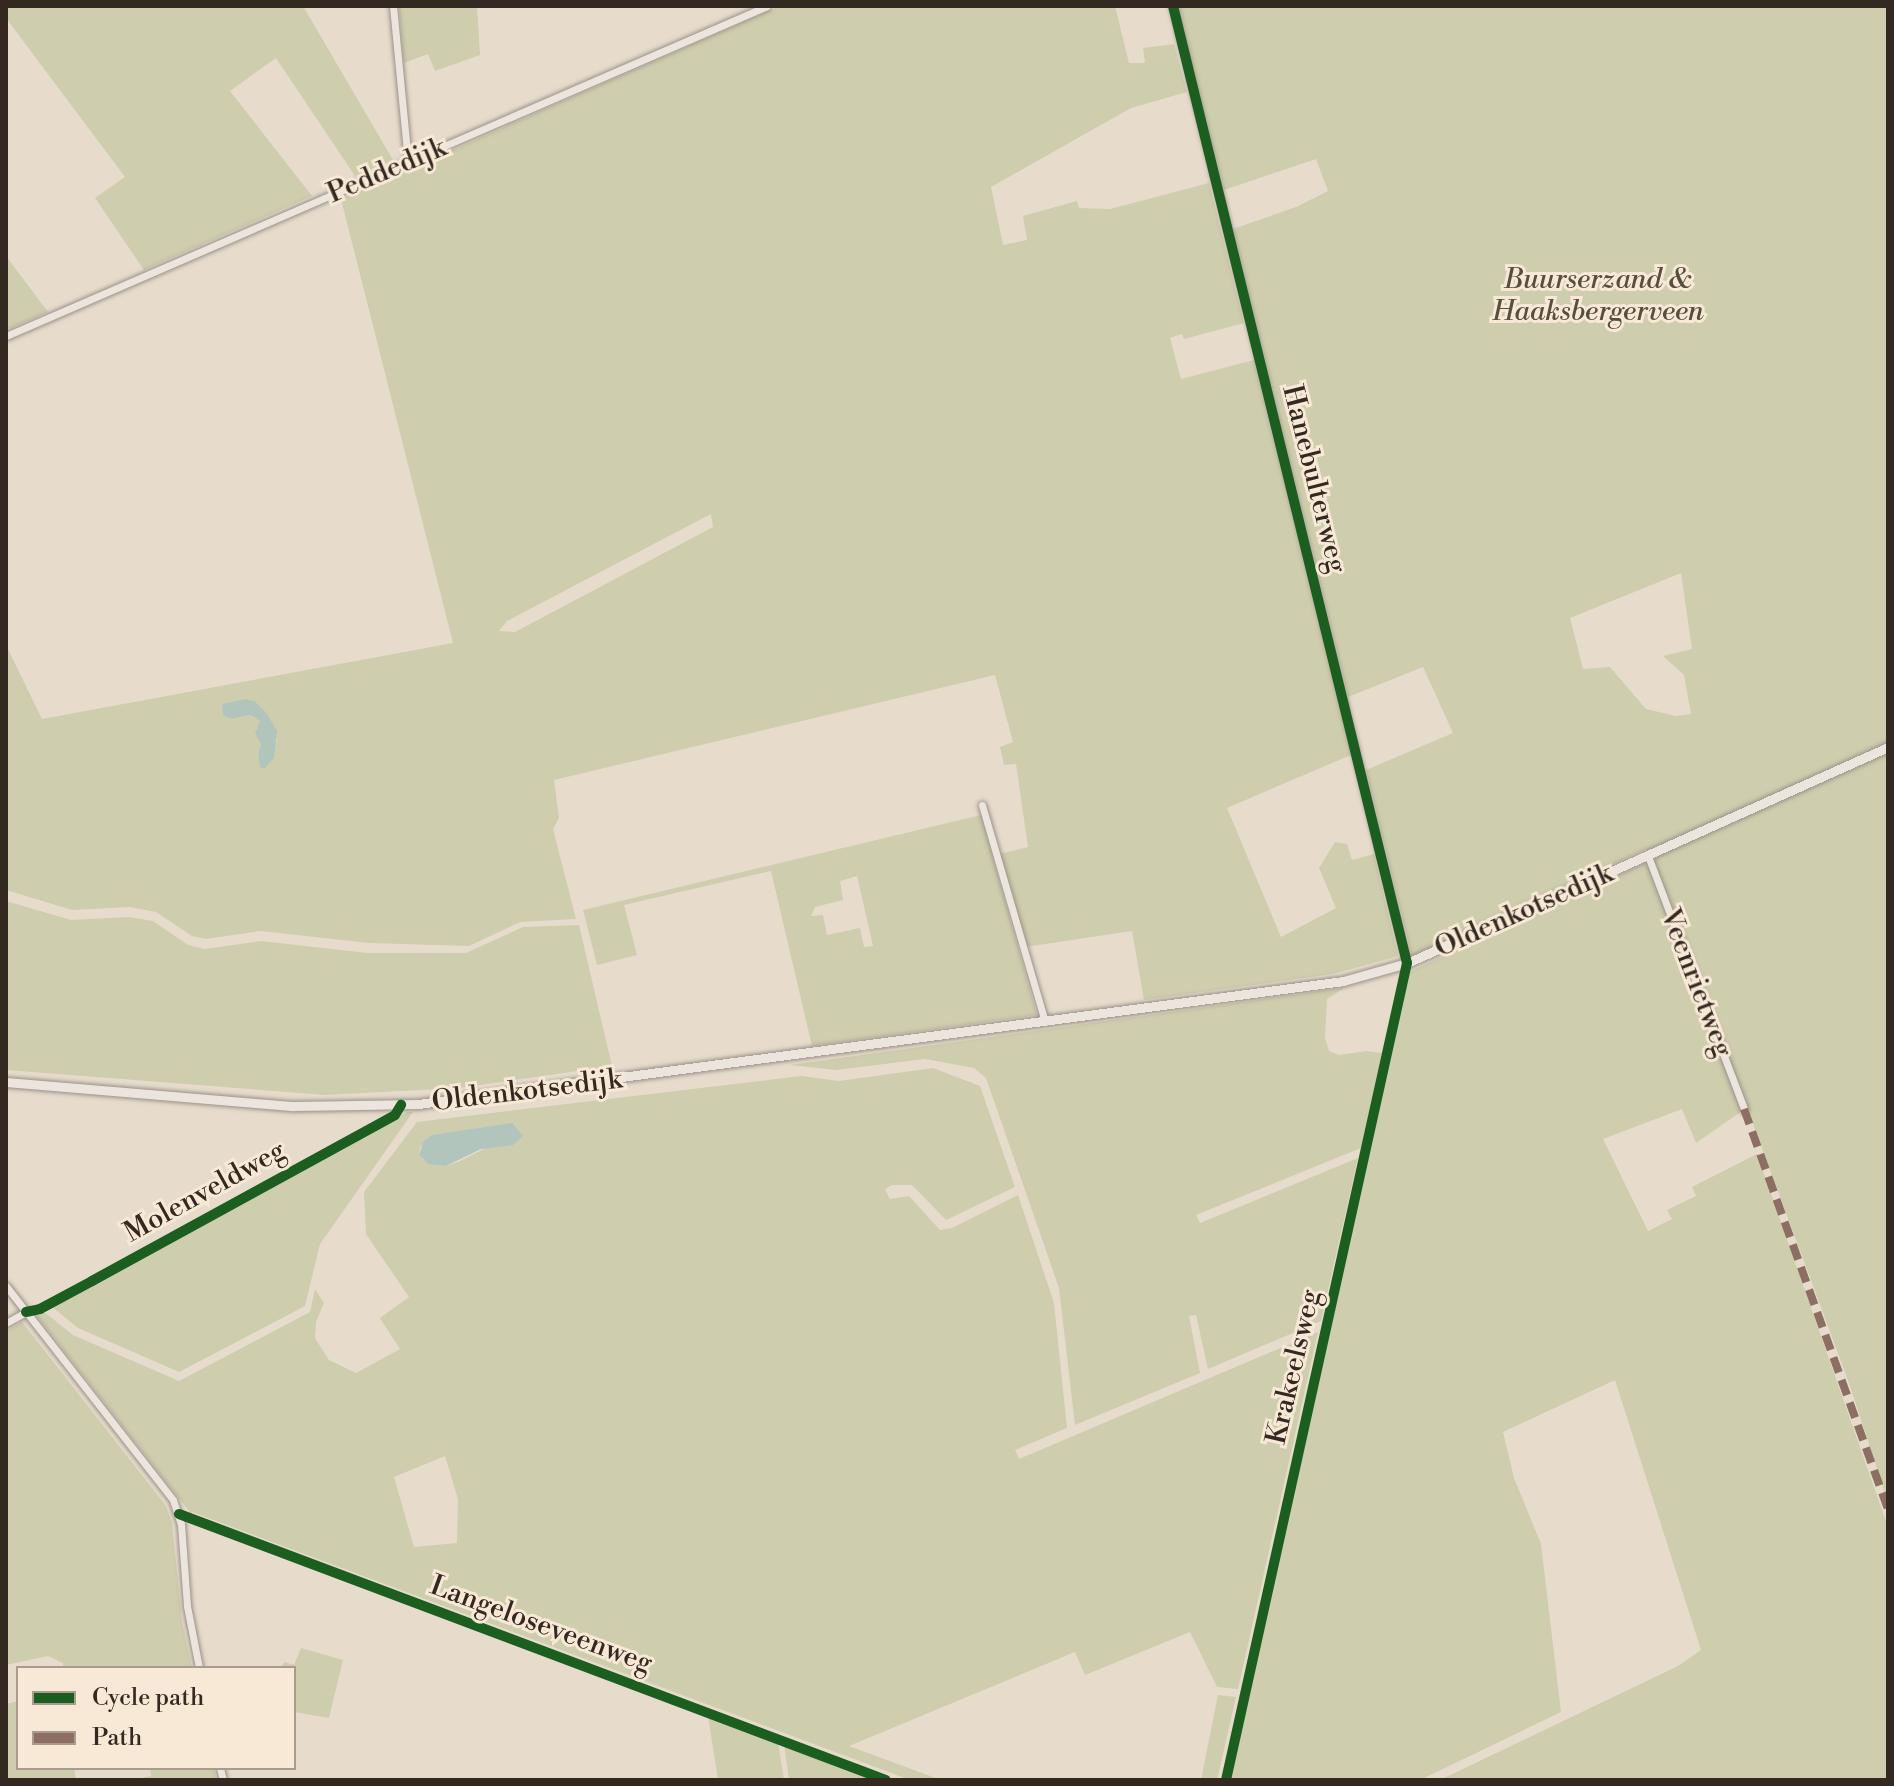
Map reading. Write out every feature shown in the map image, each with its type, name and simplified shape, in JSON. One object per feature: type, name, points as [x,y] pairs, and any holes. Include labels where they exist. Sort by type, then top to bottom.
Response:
[{"type":"street","points":[[393,6],[408,162]]},
{"type":"street","name":"Peddedijk","points":[[6,336],[767,6]]},
{"type":"street","name":"Hanebulterweg","points":[[1173,6],[1407,963]]},
{"type":"street","name":"Oldenkotsedijk","points":[[6,1082],[294,1106],[401,1105],[1343,981],[1407,963],[1888,747]]},
{"type":"street","points":[[982,805],[1045,1022]]},
{"type":"street","name":"Veenrietweg","points":[[1648,856],[1744,1109]]},
{"type":"street","points":[[6,1286],[173,1500],[181,1524],[187,1606],[199,1666]]},
{"type":"street","points":[[6,1323],[26,1312]]},
{"type":"green space","points":[[6,6],[303,6],[393,160],[355,176],[276,58],[230,91],[312,196],[144,270],[95,198],[125,177],[6,18]]},
{"type":"green space","points":[[399,6],[477,6],[480,55],[435,71],[428,54],[404,63]]},
{"type":"green space","points":[[780,6],[1115,6],[1129,63],[1145,63],[1143,48],[1174,44],[1187,92],[1131,108],[991,187],[1003,245],[1027,240],[1023,216],[1077,201],[1079,208],[1110,209],[1209,183],[1244,323],[1184,339],[1182,334],[1170,338],[1181,379],[1254,360],[1351,755],[1227,808],[1281,937],[1336,908],[1319,868],[1335,842],[1347,844],[1352,860],[1374,854],[1398,956],[1333,974],[1144,1000],[1132,931],[1025,947],[999,854],[1028,847],[1016,764],[1004,765],[1000,747],[1013,742],[995,675],[554,780],[559,818],[553,829],[576,919],[520,922],[469,946],[369,943],[261,931],[206,939],[192,936],[156,912],[130,907],[72,910],[6,890],[6,645],[42,719],[453,643],[341,199]],"holes":[[[711,514],[713,527],[515,632],[499,631],[507,621]],[[256,702],[266,712],[277,740],[260,767],[258,753],[261,744],[256,730],[260,721],[250,715],[231,719]]]},
{"type":"green space","name":"Buurserzand & Haaksbergerveen","points":[[1178,6],[1888,6],[1888,1502],[1849,1383],[1722,1040],[1646,849],[1412,956],[1366,770],[1453,733],[1423,667],[1348,697],[1233,229],[1296,207],[1328,191],[1316,159],[1224,190]],"holes":[[[1681,573],[1692,649],[1663,656],[1684,675],[1691,714],[1676,716],[1646,709],[1610,667],[1583,669],[1570,618]]]},
{"type":"green space","points":[[6,256],[48,312],[6,330]]},
{"type":"green space","points":[[981,815],[1037,1015],[812,1046],[771,871],[624,905],[637,955],[597,965],[583,910]],"holes":[[[857,876],[873,946],[864,947],[860,928],[827,935],[823,915],[811,916],[815,907],[843,900],[840,881]]]},
{"type":"green space","points":[[1647,862],[1742,1111],[1696,1143],[1682,1109],[1603,1139],[1648,1231],[1672,1219],[1667,1210],[1696,1196],[1692,1187],[1757,1154],[1888,1527],[1888,1780],[1440,1780],[1678,1666],[1701,1650],[1615,1380],[1503,1432],[1514,1478],[1541,1544],[1561,1712],[1420,1780],[1226,1780],[1409,972]]},
{"type":"green space","points":[[6,901],[71,920],[129,917],[153,921],[188,945],[205,949],[261,941],[368,953],[466,953],[523,927],[579,925],[612,1066],[459,1088],[325,1095],[6,1070]]},
{"type":"green space","points":[[1344,988],[1327,999],[1325,1038],[1329,1051],[1339,1055],[1367,1051],[1382,1053],[1361,1148],[1196,1215],[1200,1223],[1358,1158],[1321,1321],[1208,1369],[1196,1315],[1189,1316],[1200,1373],[1075,1425],[1059,1288],[986,1078],[974,1068],[925,1059],[836,1070],[790,1065]]},
{"type":"green space","points":[[933,1068],[980,1086],[1015,1187],[946,1220],[912,1185],[892,1185],[885,1189],[890,1199],[909,1196],[940,1230],[952,1228],[1018,1195],[1054,1303],[1067,1428],[1015,1450],[1019,1459],[1318,1332],[1238,1689],[1217,1687],[1190,1632],[1085,1675],[1075,1652],[849,1746],[941,1780],[910,1780],[192,1512],[192,1515],[36,1315],[43,1311],[73,1335],[179,1381],[310,1312],[315,1289],[324,1303],[316,1322],[315,1338],[329,1360],[356,1373],[400,1349],[380,1318],[409,1297],[366,1234],[364,1192],[417,1122],[801,1076],[839,1081]],"holes":[[[498,1127],[486,1148],[458,1162],[446,1166],[423,1160],[419,1155],[420,1147],[432,1135]],[[445,1456],[458,1499],[457,1543],[414,1547],[394,1477]]]},
{"type":"green space","points":[[407,1112],[413,1112],[320,1244],[305,1306],[179,1372],[78,1328],[51,1306]]},
{"type":"green space","points":[[22,1322],[166,1506],[172,1523],[182,1622],[192,1666],[63,1666],[63,1663],[48,1656],[6,1665],[6,1331]]},
{"type":"green space","points":[[301,1648],[343,1660],[329,1718],[296,1712],[296,1666],[281,1666],[285,1662],[294,1665]]},
{"type":"green space","points":[[1218,1695],[1236,1697],[1217,1780],[1201,1780]]},
{"type":"green space","points":[[16,1702],[16,1770],[74,1770],[76,1780],[6,1780],[6,1704]]},
{"type":"green space","points":[[708,1716],[778,1742],[784,1780],[718,1780]]},
{"type":"green space","points":[[784,1744],[791,1747],[882,1780],[789,1780]]},
{"type":"green space","points":[[150,1770],[214,1770],[216,1780],[132,1780],[151,1776]]},
{"type":"shaded area","points":[[246,699],[256,702],[266,712],[277,731],[274,758],[265,768],[260,768],[258,754],[261,744],[255,733],[260,721],[250,715],[231,719],[223,715],[222,704]]},
{"type":"shaded area","points":[[512,1123],[523,1136],[513,1145],[481,1149],[446,1166],[428,1164],[419,1155],[423,1142],[432,1135]]},
{"type":"marked path","points":[[1744,1109],[1888,1510]]},
{"type":"cycle path","name":"Krakeelsweg","points":[[1173,6],[1407,963],[1226,1780]]},
{"type":"cycle path","name":"Molenveldweg","points":[[26,1312],[40,1309],[395,1115],[401,1105]]},
{"type":"cycle path","name":"Langeloseveenweg","points":[[179,1514],[886,1780]]}]
